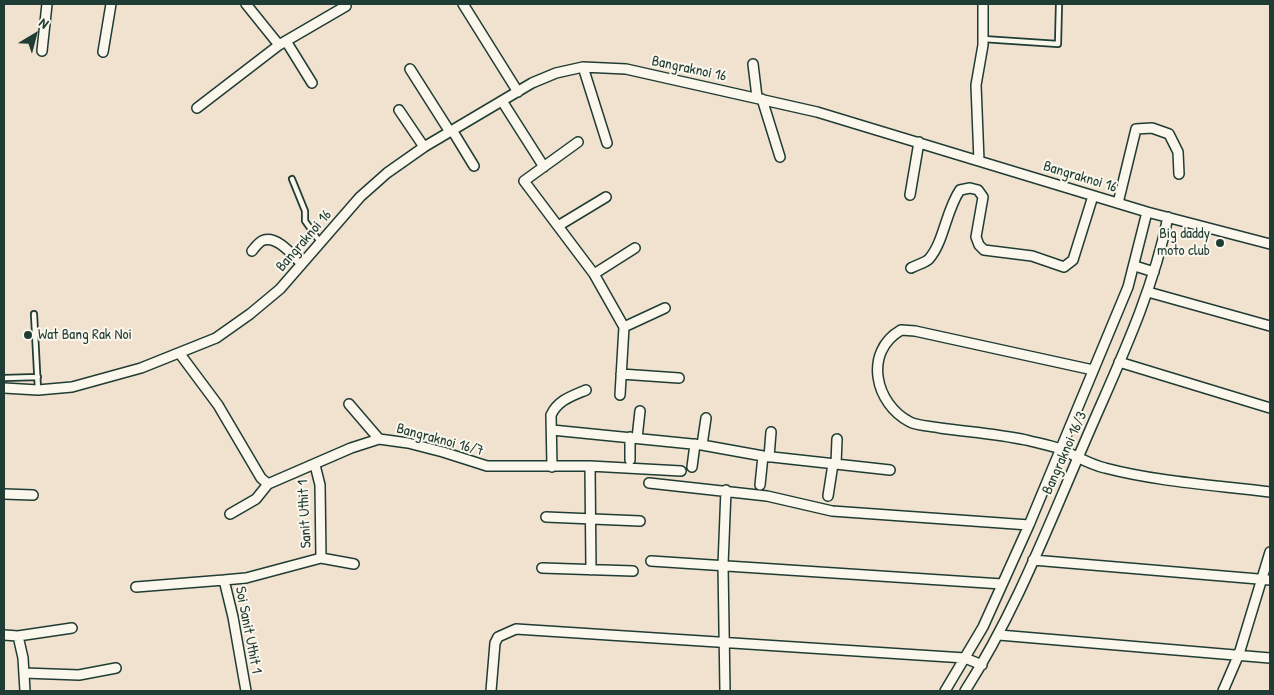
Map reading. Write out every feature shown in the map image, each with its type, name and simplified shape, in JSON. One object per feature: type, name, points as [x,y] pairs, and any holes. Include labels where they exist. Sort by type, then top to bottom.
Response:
[{"type":"street","points":[[42,51],[47,4]]},
{"type":"street","points":[[103,52],[111,4]]},
{"type":"street","points":[[246,4],[282,43],[312,83]]},
{"type":"street","points":[[463,4],[518,92]]},
{"type":"street","points":[[979,161],[976,85],[983,39],[983,4]]},
{"type":"street","points":[[197,108],[282,43],[346,6]]},
{"type":"street","points":[[753,64],[759,98],[780,158]]},
{"type":"street","points":[[583,67],[607,143]]},
{"type":"street","name":"Bangraknoi 16","points":[[4,388],[38,390],[72,387],[180,354],[216,338],[250,314],[280,289],[376,181],[451,131],[518,92],[556,73],[583,67],[626,70],[817,112],[1147,212],[1270,244]]},
{"type":"street","points":[[410,69],[474,166]]},
{"type":"street","points":[[502,101],[544,166]]},
{"type":"street","points":[[399,110],[424,148]]},
{"type":"street","points":[[1118,203],[1136,129],[1152,128],[1169,134],[1178,152],[1179,174]]},
{"type":"street","points":[[578,142],[524,181],[594,274],[624,327],[620,395]]},
{"type":"street","points":[[910,195],[919,142]]},
{"type":"street","points":[[911,268],[928,260],[935,248],[953,201],[960,190],[970,188],[978,190],[983,197],[976,237],[979,245],[984,250],[1032,256],[1064,268],[1073,260],[1093,196]]},
{"type":"street","points":[[558,226],[606,197]]},
{"type":"street","points":[[945,691],[983,627],[1029,525],[1135,266],[1147,212]]},
{"type":"street","name":"Bangraknoi 16/3","points":[[965,691],[999,635],[1119,362],[1148,292],[1168,217]]},
{"type":"street","points":[[252,250],[263,240],[271,240],[283,247],[302,264]]},
{"type":"street","points":[[594,274],[636,248]]},
{"type":"street","points":[[1135,266],[1154,272]]},
{"type":"street","points":[[1148,292],[1270,326]]},
{"type":"street","points":[[624,327],[665,308]]},
{"type":"street","points":[[1093,370],[915,331],[901,330],[884,344],[879,361],[878,382],[885,399],[894,412],[912,423],[1026,440],[1060,449],[1077,459],[1135,475],[1270,492]]},
{"type":"street","points":[[180,354],[218,405],[261,478],[268,484],[256,499],[230,514]]},
{"type":"street","points":[[1119,362],[1270,408]]},
{"type":"street","points":[[621,374],[679,378]]},
{"type":"street","points":[[552,467],[551,415],[554,408],[562,400],[586,390]]},
{"type":"street","points":[[349,404],[379,439]]},
{"type":"street","points":[[630,460],[640,411]]},
{"type":"street","points":[[692,467],[706,418]]},
{"type":"street","points":[[552,430],[634,437],[766,456],[890,470]]},
{"type":"street","points":[[760,485],[771,432]]},
{"type":"street","name":"Bangraknoi 16/7","points":[[268,484],[351,448],[379,439],[408,443],[444,452],[481,465],[590,466],[681,472]]},
{"type":"street","points":[[828,496],[838,439]]},
{"type":"street","name":"Sanit Uthit 1","points":[[288,567],[321,558],[320,485],[315,465]]},
{"type":"street","points":[[590,466],[591,570]]},
{"type":"street","points":[[649,483],[767,496],[832,511],[1029,525]]},
{"type":"street","points":[[725,691],[723,565],[726,490]]},
{"type":"street","points":[[4,494],[33,495]]},
{"type":"street","points":[[546,517],[591,520],[640,520]]},
{"type":"street","points":[[1222,691],[1239,654],[1267,580],[1270,552]]},
{"type":"street","points":[[321,558],[354,564]]},
{"type":"street","points":[[1033,560],[1267,580]]},
{"type":"street","points":[[651,561],[1002,584]]},
{"type":"street","name":"Soi Sanit Uthit 1","points":[[246,691],[233,617],[224,580],[246,578],[288,567]]},
{"type":"street","points":[[542,568],[633,571]]},
{"type":"street","points":[[136,587],[224,580]]},
{"type":"street","points":[[4,636],[18,636],[72,628]]},
{"type":"street","points":[[491,691],[495,643],[498,637],[516,630],[965,658],[982,665]]},
{"type":"street","points":[[999,635],[1270,658]]},
{"type":"street","points":[[18,636],[25,691]]},
{"type":"street","points":[[24,673],[78,676],[116,668]]},
{"type":"lane","points":[[983,39],[1058,44],[1059,4]]},
{"type":"lane","points":[[292,179],[305,211],[305,221],[320,242]]},
{"type":"lane","points":[[34,314],[38,390]]},
{"type":"lane","points":[[4,378],[38,377]]},
{"type":"place","name":"Big daddy moto club","points":[[1220,243]]},
{"type":"place","name":"Wat Bang Rak Noi","points":[[28,335]]}]
